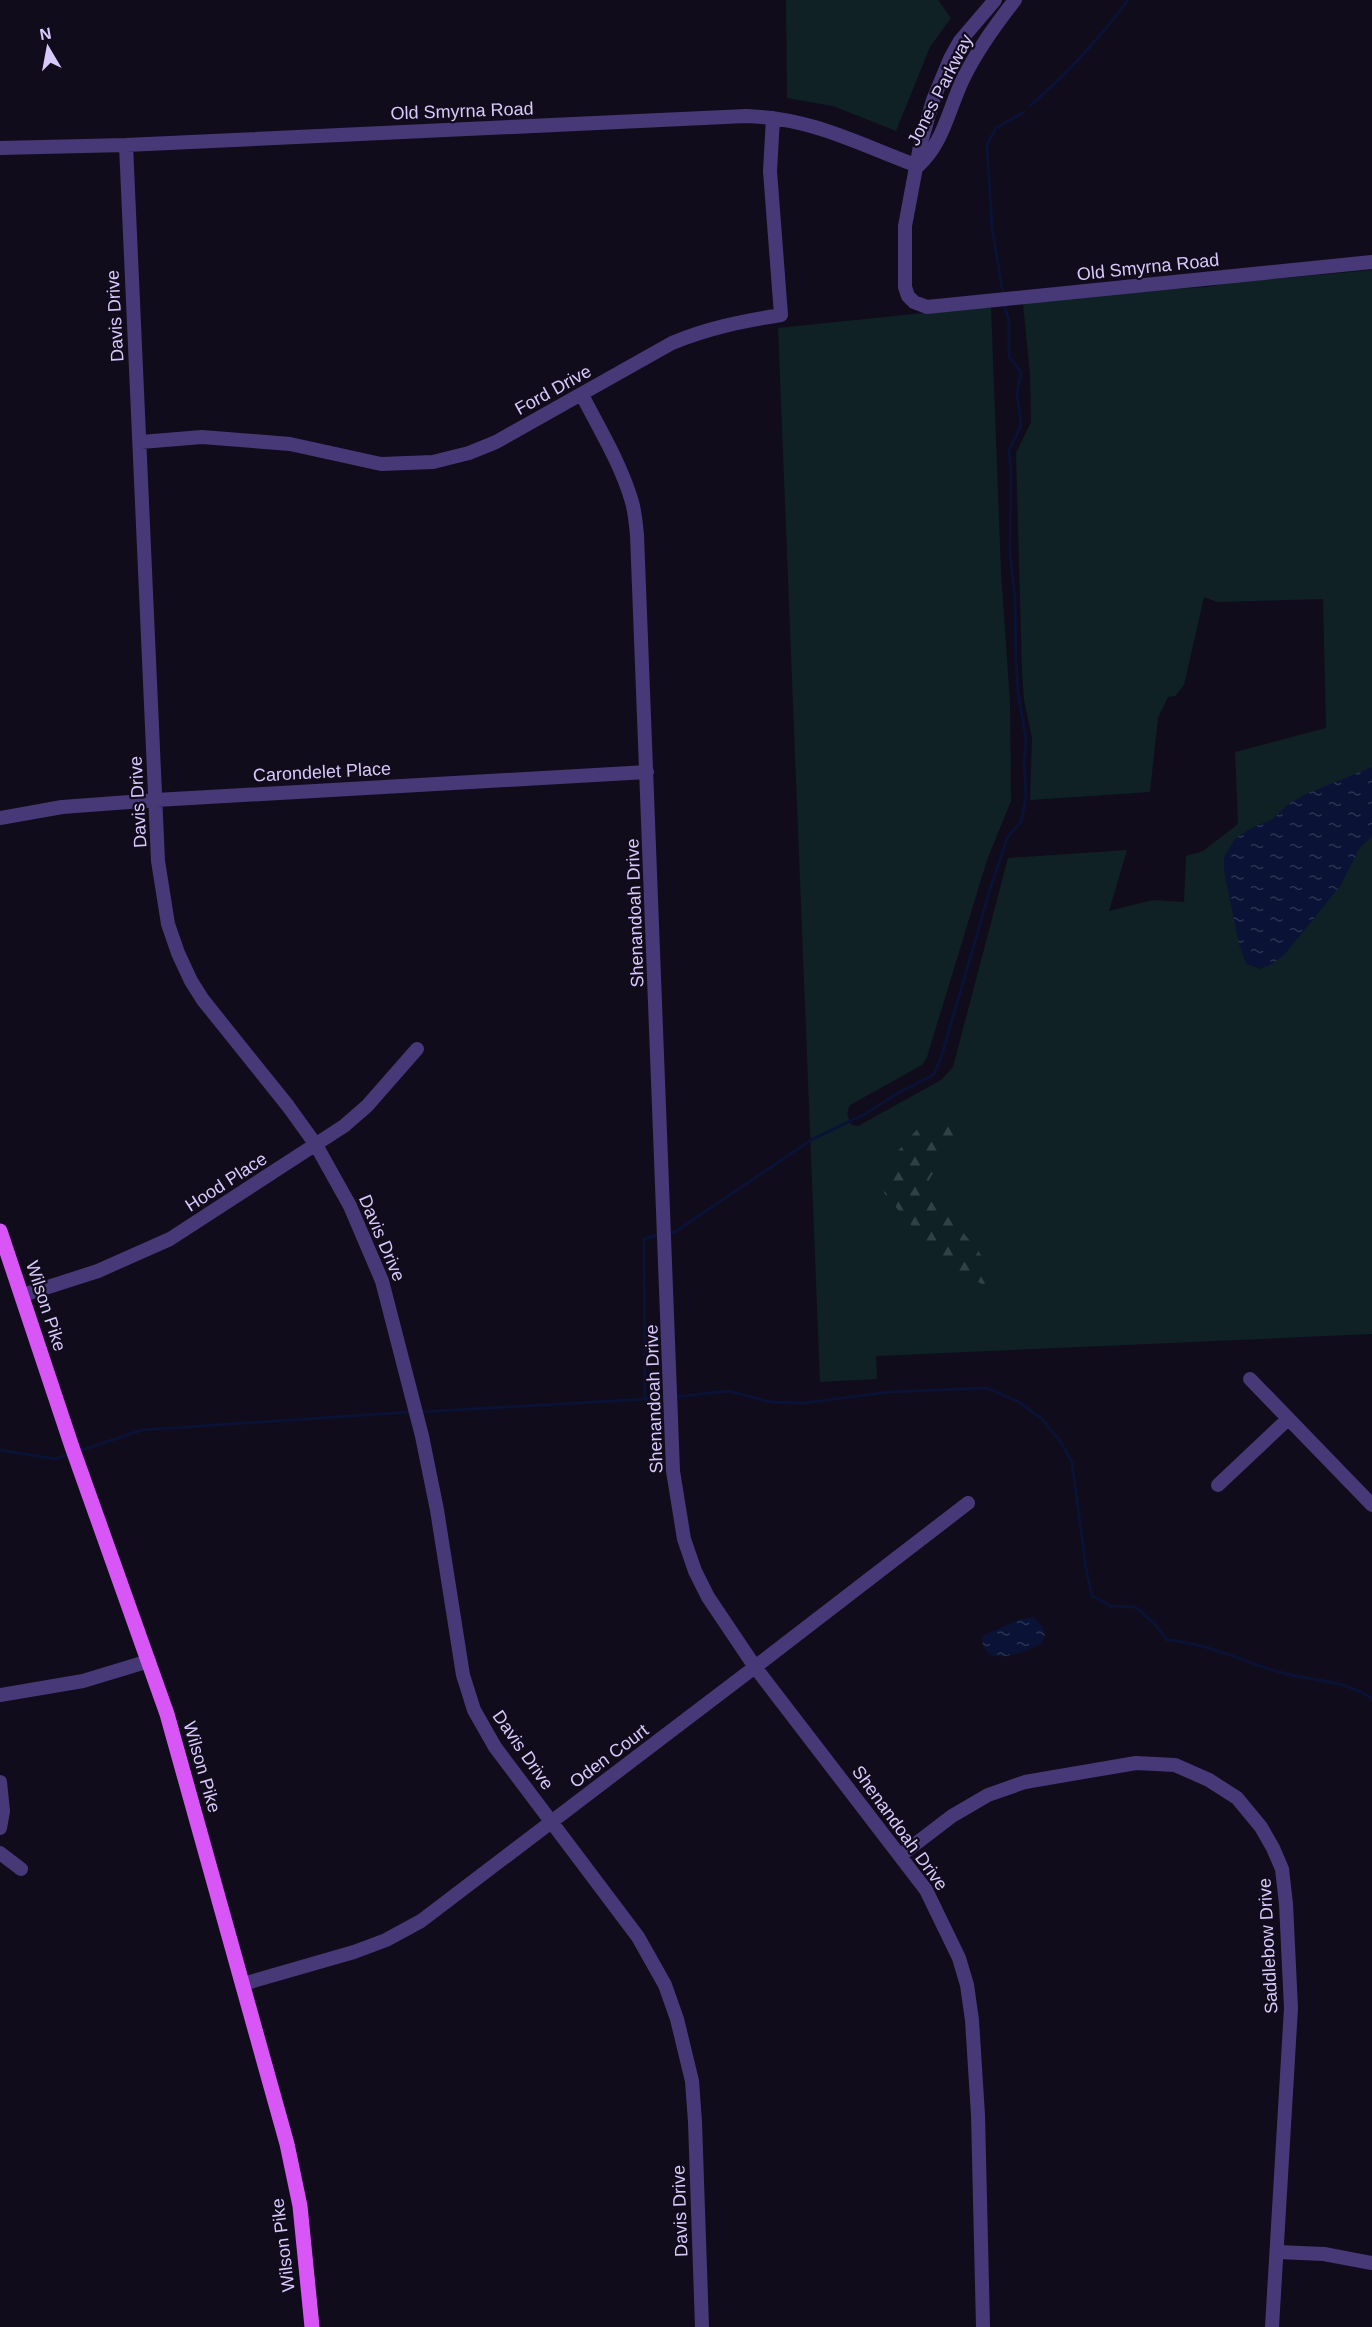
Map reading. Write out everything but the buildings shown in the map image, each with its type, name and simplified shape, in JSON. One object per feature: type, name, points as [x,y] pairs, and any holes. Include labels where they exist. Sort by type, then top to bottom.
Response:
[{"type":"main road","name":"Wilson Pike","points":[[0,1231],[74,1453],[149,1661],[243,1984],[300,2206],[312,2327]]},
{"type":"street","name":"Jones Parkway","points":[[927,307],[914,302],[908,296],[905,287],[905,226],[920,146],[933,100],[950,59],[960,41],[995,0]]},
{"type":"street","name":"Jones Parkway","points":[[918,166],[937,142],[964,76],[985,40],[1015,0]]},
{"type":"street","name":"Old Smyrna Road","points":[[0,148],[126,145],[726,117],[773,118],[821,127],[918,166]]},
{"type":"street","name":"Ford Drive","points":[[141,442],[202,437],[290,444],[381,464],[433,462],[469,453],[496,442],[672,343],[697,332],[735,322],[781,315],[770,171],[773,118]]},
{"type":"street","name":"Davis Drive","points":[[126,145],[156,800],[162,892],[168,924],[178,953],[203,1000],[288,1106],[316,1145],[350,1206],[382,1281],[416,1412],[436,1510],[463,1675],[474,1710],[495,1747],[638,1937],[661,1977],[677,2019],[692,2081],[696,2121],[702,2327]]},
{"type":"street","name":"Old Smyrna Road","points":[[927,307],[1372,262]]},
{"type":"street","name":"Shenandoah Drive","points":[[582,395],[618,465],[633,505],[637,535],[673,1472],[684,1539],[695,1571],[708,1597],[755,1667],[926,1890],[960,1958],[972,2020],[978,2115],[983,2327]]},
{"type":"street","name":"Carondelet Place","points":[[0,818],[62,807],[156,800],[647,772]]},
{"type":"street","name":"Hood Place","points":[[22,1295],[98,1271],[170,1239],[316,1145],[367,1106],[417,1049]]},
{"type":"street","points":[[1250,1379],[1372,1505]]},
{"type":"street","points":[[1218,1485],[1288,1419]]},
{"type":"street","name":"Oden Court","points":[[243,1984],[306,1967],[386,1940],[421,1921],[968,1503]]},
{"type":"street","points":[[0,1695],[66,1686],[149,1661]]},
{"type":"street","name":"Saddlebow Drive","points":[[901,1855],[952,1816],[987,1795],[1025,1782],[1136,1763],[1175,1765],[1209,1780],[1237,1798],[1261,1827],[1282,1869],[1287,1904],[1291,2008],[1272,2327]]},
{"type":"street","points":[[0,1782],[3,1805],[0,1828]]},
{"type":"street","points":[[0,1853],[21,1869]]},
{"type":"street","points":[[1278,2252],[1324,2254],[1372,2264]]},
{"type":"green space","points":[[786,0],[938,0],[951,18],[930,47],[896,131],[833,106],[787,98]]},
{"type":"green space","points":[[1372,270],[1372,1334],[876,1356],[877,1379],[820,1382],[778,328],[991,306],[1001,573],[1010,702],[1011,801],[987,860],[927,1057],[922,1065],[850,1105],[848,1117],[852,1125],[858,1126],[941,1080],[953,1067],[1008,858],[1127,850],[1109,911],[1152,900],[1184,902],[1186,856],[1203,851],[1238,824],[1235,752],[1326,728],[1323,599],[1217,602],[1204,597],[1184,685],[1175,696],[1168,697],[1158,718],[1150,792],[1030,800],[1032,738],[1024,700],[1022,672],[1016,453],[1031,422],[1030,374],[1023,303]]},
{"type":"green space","points":[[950,1117],[967,1131],[943,1157],[929,1180],[937,1206],[957,1225],[979,1252],[998,1282],[982,1284],[942,1262],[884,1193],[898,1151],[921,1125]]},
{"type":"water","points":[[1372,767],[1372,836],[1359,849],[1341,885],[1285,954],[1272,964],[1260,969],[1246,964],[1239,944],[1224,871],[1224,857],[1235,839],[1251,828],[1273,819],[1287,805],[1306,794]]},
{"type":"water","points":[[1034,1617],[1042,1626],[1045,1635],[1042,1644],[1005,1656],[989,1653],[984,1647],[982,1636],[1018,1620]]},
{"type":"waterway","points":[[1031,105],[1058,81],[1128,0]]},
{"type":"waterway","points":[[1003,294],[992,227],[987,145],[996,128],[1024,112]]},
{"type":"waterway","points":[[668,1233],[675,1232],[811,1140],[865,1114],[933,1075],[941,1058],[992,883],[1008,836],[1021,822],[1026,797],[1024,762],[1026,739],[1018,692],[1015,597],[1010,554],[1009,451],[1021,425],[1017,393],[1021,372],[1009,357],[1009,321],[1004,304]]},
{"type":"waterway","points":[[645,1399],[644,1239],[661,1234]]},
{"type":"waterway","points":[[674,1397],[728,1391],[771,1402],[804,1403],[889,1392],[987,1388],[1019,1402],[1041,1418],[1061,1442],[1072,1463],[1092,1596],[1111,1606],[1135,1607],[1154,1623],[1167,1640],[1199,1645],[1268,1669],[1352,1688],[1372,1699]]},
{"type":"waterway","points":[[420,1412],[665,1398]]},
{"type":"waterway","points":[[79,1451],[142,1430],[410,1412]]},
{"type":"waterway","points":[[0,1450],[55,1459],[70,1454]]}]
